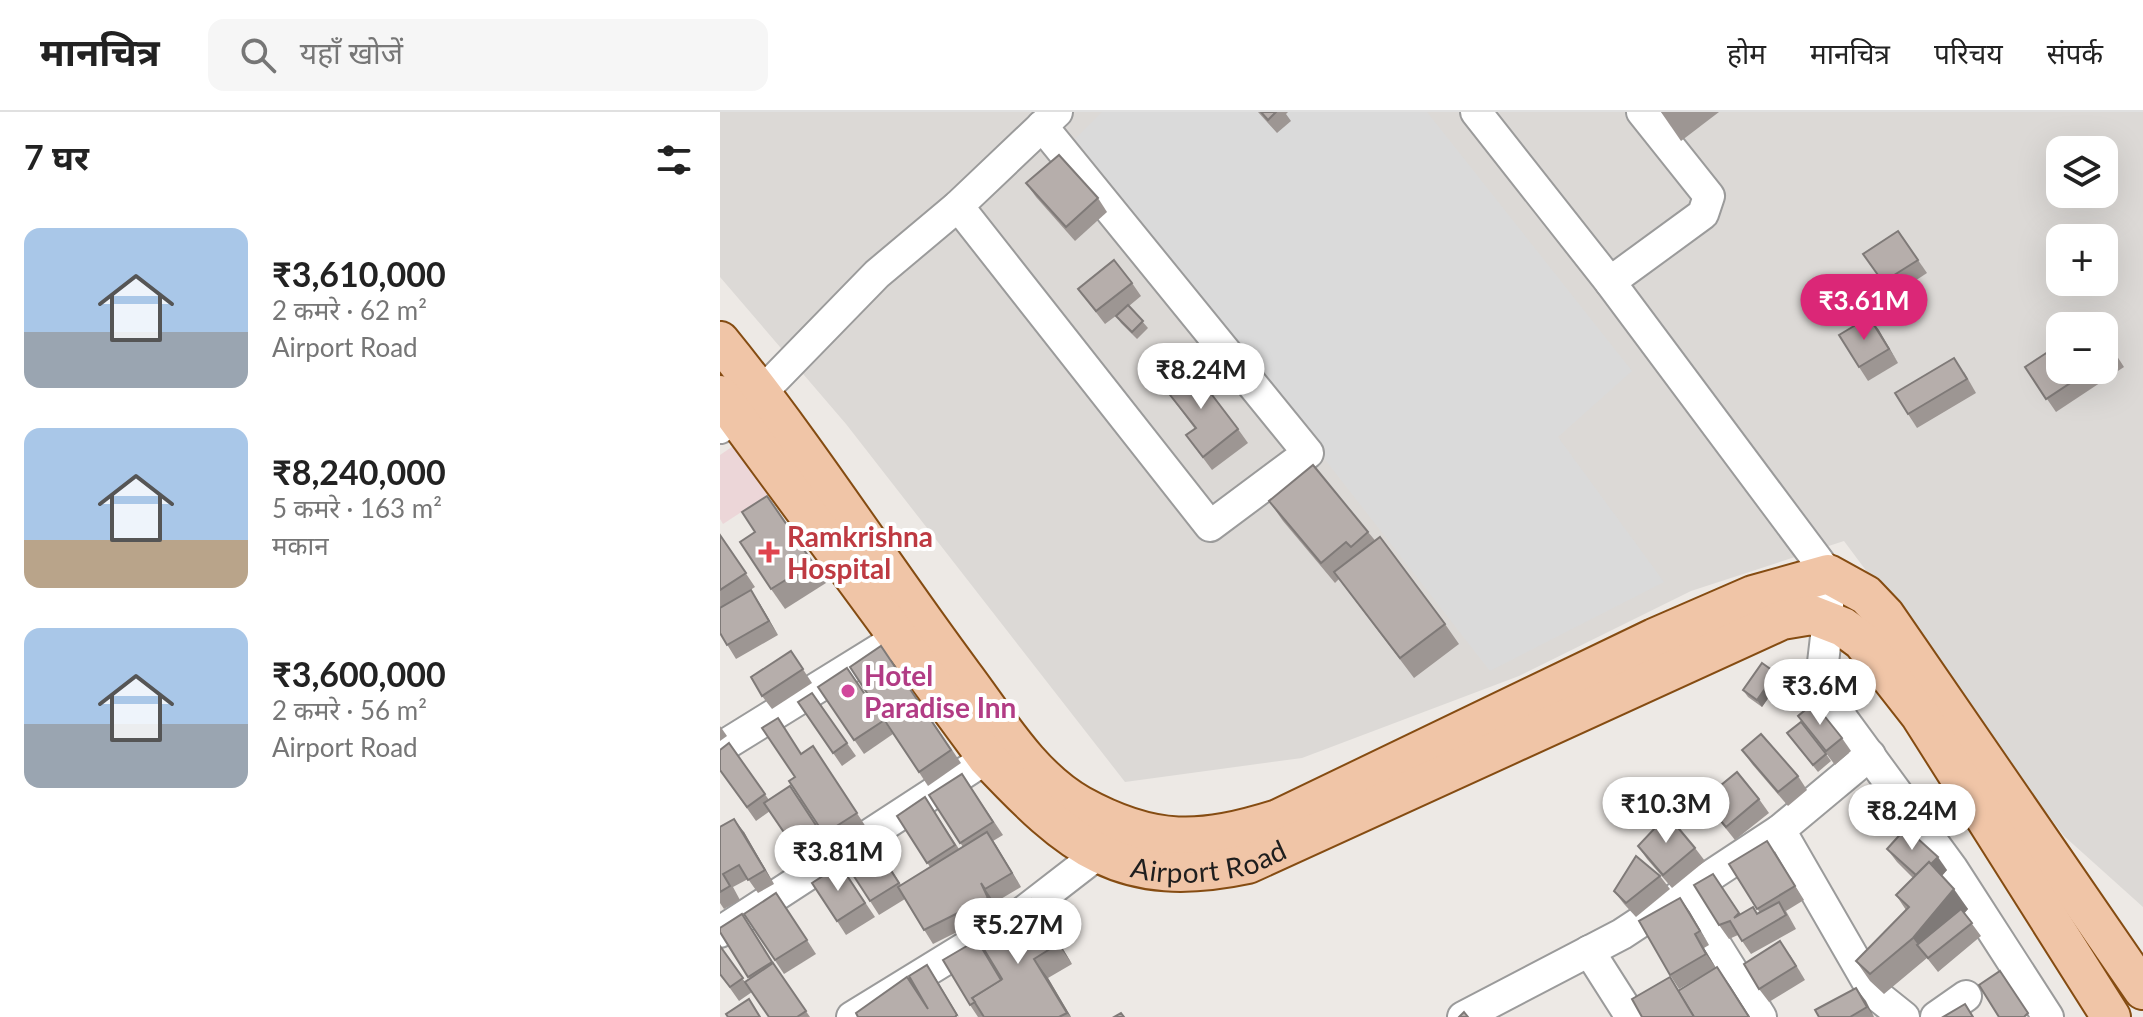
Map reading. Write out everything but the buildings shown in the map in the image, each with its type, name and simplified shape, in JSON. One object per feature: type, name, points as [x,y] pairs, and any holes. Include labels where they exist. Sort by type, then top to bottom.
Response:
[{"type":"main road","name":"Airport Road","points":[[720,341],[734,408],[987,758],[1031,805],[1098,854],[1135,868],[1168,874],[1203,873],[1248,864],[1782,620],[1812,615],[1828,620],[1862,641],[1948,735]]},
{"type":"main road","name":"Airport Road","points":[[734,408],[924,622],[1012,740],[1051,786],[1080,805],[1126,827],[1180,839],[1230,834],[1278,819],[1654,638],[1753,595],[1828,574]]},
{"type":"main road","points":[[1828,574],[1866,595],[1885,615],[1948,735],[2111,1017]]},
{"type":"main road","points":[[1948,735],[2039,834],[2085,911],[2143,990]]},
{"type":"street","points":[[1476,112],[1610,282],[1828,574],[1828,620],[1820,688],[1952,868],[2048,1017]]},
{"type":"street","points":[[1610,282],[1703,214],[1709,196],[1642,112]]},
{"type":"street","points":[[734,408],[877,274],[958,206],[1049,119],[1308,453],[1210,526],[958,206]]},
{"type":"street","points":[[720,748],[899,637]]},
{"type":"street","points":[[1463,1017],[1589,951],[1684,894],[1780,830],[1870,755]]},
{"type":"street","points":[[720,932],[987,758]]},
{"type":"street","points":[[1780,830],[1861,999],[1904,1017]]},
{"type":"street","points":[[852,1017],[1023,912],[1098,854]]},
{"type":"street","points":[[1684,894],[1761,1017]]},
{"type":"street","points":[[1589,951],[1631,1017]]},
{"type":"street","points":[[1936,1017],[1966,996]]},
{"type":"shaded area","points":[[720,112],[2143,112],[2143,907],[2064,836],[1844,541],[1691,591],[1519,676],[1302,758],[1125,782],[846,424],[720,277]]},
{"type":"shaded area","points":[[1102,112],[1427,112],[1632,371],[1558,437],[1664,582],[1490,671],[1075,139]]},
{"type":"shaded area","points":[[739,442],[772,492],[723,524],[720,519],[720,455]]},
{"type":"place","name":"Ramkrishna Hospital","points":[[769,552]]},
{"type":"place","name":"Hotel Paradise Inn","points":[[848,691]]}]
